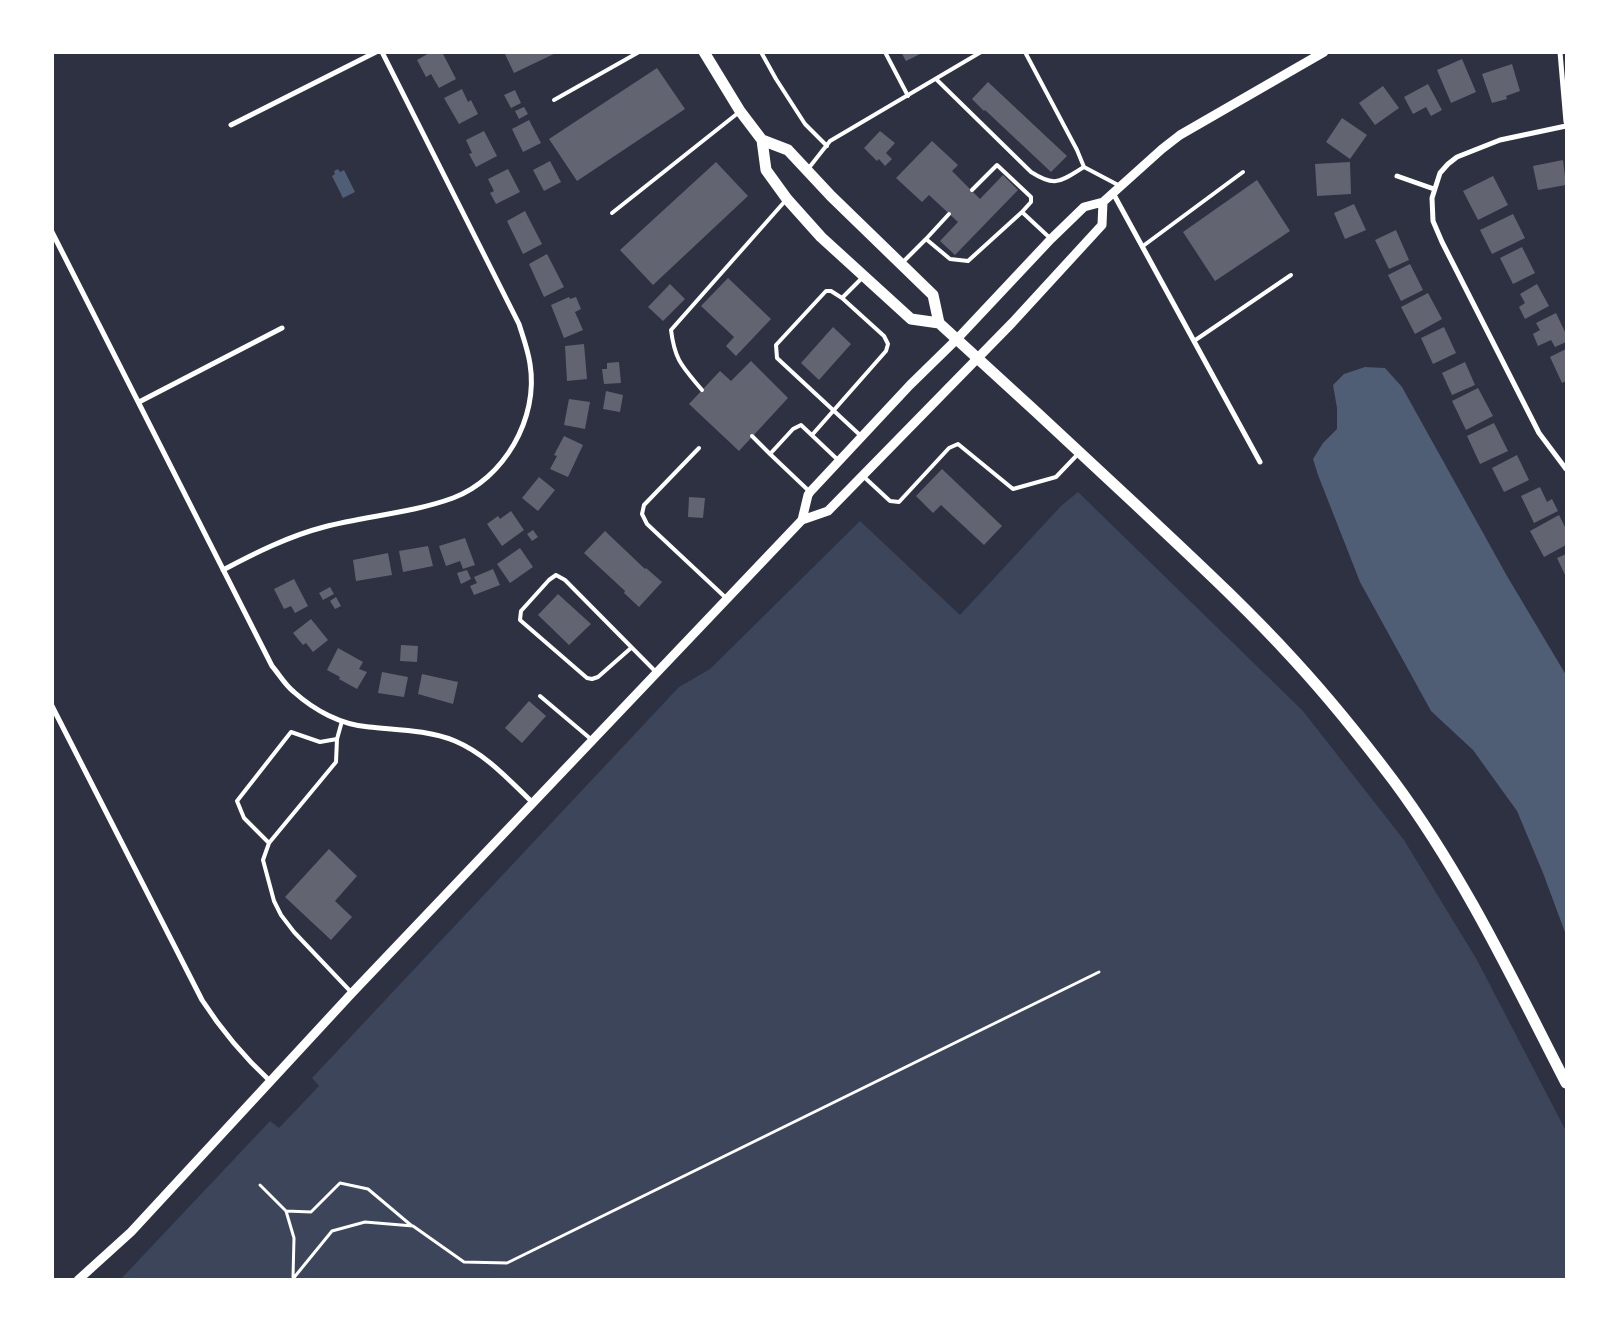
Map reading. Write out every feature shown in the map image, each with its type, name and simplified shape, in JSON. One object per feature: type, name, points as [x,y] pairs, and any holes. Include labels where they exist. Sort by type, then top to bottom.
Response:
[{"type":"main road","points":[[704,52],[718,78],[762,140],[766,170],[787,199],[821,237],[911,319],[939,323],[1080,452],[1267,632],[1294,660],[1365,744],[1400,790],[1463,886],[1497,947],[1566,1083]]},
{"type":"main road","points":[[762,140],[788,150],[806,171],[933,295],[939,323]]},
{"type":"street","points":[[231,125],[376,52]]},
{"type":"street","points":[[223,570],[282,541],[322,527],[427,506],[455,498],[473,488],[509,454],[520,432],[528,408],[531,365],[519,324],[382,52]]},
{"type":"street","points":[[802,520],[808,495],[838,460],[1084,207],[1103,202],[1180,135],[1324,52]]},
{"type":"street","points":[[1560,52],[1566,122]]},
{"type":"street","points":[[1566,126],[1500,140],[1457,157],[1440,173],[1434,189],[1432,203],[1433,221],[1442,242],[1539,433],[1566,469]]},
{"type":"street","points":[[1397,176],[1434,189]]},
{"type":"street","points":[[1113,193],[1144,246],[1260,462]]},
{"type":"street","points":[[78,1280],[131,1232],[352,993],[802,520],[828,511],[977,358],[1102,225],[1103,202]]},
{"type":"street","points":[[52,232],[272,666],[292,691],[326,715],[342,721],[366,727],[427,733],[455,741],[480,755],[533,803]]},
{"type":"street","points":[[139,402],[282,328]]},
{"type":"street","points":[[52,706],[202,1000],[236,1048],[270,1081]]},
{"type":"lane","points":[[554,100],[639,52]]},
{"type":"lane","points":[[761,52],[805,124],[827,146]]},
{"type":"lane","points":[[885,52],[908,96]]},
{"type":"lane","points":[[806,171],[830,141],[981,52]]},
{"type":"lane","points":[[1025,52],[1078,150],[1084,166],[1120,186]]},
{"type":"lane","points":[[936,79],[1031,172],[1044,180],[1053,182],[1064,179],[1084,166]]},
{"type":"lane","points":[[612,213],[740,111]]},
{"type":"lane","points":[[926,239],[950,260],[968,261],[1031,202],[1030,197],[997,165],[972,190]]},
{"type":"lane","points":[[1144,246],[1243,172]]},
{"type":"lane","points":[[702,390],[679,362],[673,347],[671,330],[787,199]]},
{"type":"lane","points":[[1022,212],[1051,239]]},
{"type":"lane","points":[[901,264],[949,214]]},
{"type":"lane","points":[[1194,342],[1291,275]]},
{"type":"lane","points":[[842,298],[864,276]]},
{"type":"lane","points":[[812,435],[833,410],[886,351],[888,344],[884,336],[842,298],[826,291],[776,344],[777,358],[833,410],[861,436]]},
{"type":"lane","points":[[770,454],[793,428],[801,425],[838,460]]},
{"type":"lane","points":[[752,436],[810,492]]},
{"type":"lane","points":[[863,475],[890,500],[899,502],[949,448],[958,444],[1013,489],[1056,477],[1080,452]]},
{"type":"lane","points":[[699,448],[644,505],[642,514],[647,524],[726,598]]},
{"type":"lane","points":[[631,648],[598,677],[587,678],[520,620],[522,611],[549,580],[556,575],[565,580],[656,672]]},
{"type":"lane","points":[[540,696],[592,740]]},
{"type":"lane","points":[[342,721],[337,739],[336,762],[269,843],[263,860],[274,901],[281,915],[294,932],[352,993]]},
{"type":"lane","points":[[269,843],[244,818],[237,801],[291,732],[320,742],[337,739]]},
{"type":"path","points":[[286,1211],[311,1212],[340,1183],[368,1189],[413,1226],[464,1262],[507,1263],[1099,972]]},
{"type":"path","points":[[260,1185],[286,1211],[294,1238],[293,1278]]},
{"type":"path","points":[[293,1278],[332,1231],[364,1222],[413,1226]]},
{"type":"shaded area","points":[[338,169],[340,172],[344,170],[355,192],[343,198],[332,176],[335,174],[334,171]]},
{"type":"shaded area","points":[[1365,367],[1385,368],[1402,387],[1507,576],[1566,675],[1566,935],[1517,811],[1473,750],[1431,711],[1360,582],[1318,475],[1313,459],[1323,443],[1337,429],[1337,408],[1333,385],[1344,374]]},
{"type":"shaded area","points":[[1078,492],[1303,711],[1404,840],[1477,960],[1566,1131],[1566,1279],[120,1280],[270,1121],[279,1128],[319,1086],[312,1078],[679,687],[710,669],[860,521],[960,615],[1061,506]]},
{"type":"building","points":[[431,52],[442,52],[456,79],[439,88],[431,74],[426,77],[417,60]]},
{"type":"building","points":[[504,52],[558,52],[514,73]]},
{"type":"building","points":[[901,52],[924,52],[906,61]]},
{"type":"building","points":[[1462,59],[1476,92],[1451,103],[1437,70]]},
{"type":"building","points":[[1512,64],[1520,91],[1506,96],[1507,99],[1492,103],[1482,74]]},
{"type":"building","points":[[657,68],[685,109],[577,181],[549,139]]},
{"type":"building","points":[[988,82],[1067,156],[1051,172],[972,99]]},
{"type":"building","points":[[1428,84],[1442,110],[1431,116],[1426,107],[1413,114],[1404,97]]},
{"type":"building","points":[[1383,86],[1399,108],[1375,125],[1359,103]]},
{"type":"building","points":[[462,89],[468,102],[471,100],[478,114],[459,124],[444,98]]},
{"type":"building","points":[[515,90],[521,103],[511,108],[504,95]]},
{"type":"building","points":[[524,107],[528,114],[519,119],[515,111]]},
{"type":"building","points":[[1342,118],[1367,135],[1350,159],[1326,142]]},
{"type":"building","points":[[529,120],[541,143],[523,152],[512,129]]},
{"type":"building","points":[[484,131],[497,156],[476,167],[469,154],[472,153],[466,140]]},
{"type":"building","points":[[880,131],[895,143],[886,153],[892,159],[885,166],[864,148]]},
{"type":"building","points":[[932,141],[958,165],[952,171],[980,199],[1003,175],[1018,190],[955,255],[940,241],[958,222],[929,195],[922,202],[896,178]]},
{"type":"building","points":[[1563,160],[1566,185],[1538,190],[1533,166]]},
{"type":"building","points":[[550,161],[561,182],[544,191],[533,170]]},
{"type":"building","points":[[716,162],[748,196],[653,285],[620,250]]},
{"type":"building","points":[[1350,162],[1351,194],[1317,196],[1315,164]]},
{"type":"building","points":[[508,169],[520,192],[496,204],[490,193],[494,191],[488,179]]},
{"type":"building","points":[[1493,176],[1508,205],[1478,220],[1463,191]]},
{"type":"building","points":[[1257,180],[1290,231],[1215,281],[1183,232]]},
{"type":"building","points":[[1354,204],[1366,230],[1345,239],[1334,213]]},
{"type":"building","points":[[525,211],[542,244],[523,254],[507,221]]},
{"type":"building","points":[[1513,214],[1525,238],[1492,254],[1480,230]]},
{"type":"building","points":[[1396,230],[1409,260],[1389,269],[1375,240]]},
{"type":"building","points":[[1522,247],[1535,273],[1513,284],[1500,258]]},
{"type":"building","points":[[547,254],[564,287],[544,297],[529,264]]},
{"type":"building","points":[[1410,264],[1423,290],[1401,301],[1388,275]]},
{"type":"building","points":[[728,278],[771,319],[736,356],[726,346],[734,337],[701,306]]},
{"type":"building","points":[[670,284],[685,299],[663,321],[648,307]]},
{"type":"building","points":[[1537,284],[1549,306],[1525,319],[1519,307],[1525,303],[1520,294]]},
{"type":"building","points":[[1428,293],[1442,319],[1415,334],[1401,307]]},
{"type":"building","points":[[569,297],[570,299],[576,297],[581,309],[575,312],[583,330],[564,338],[551,305]]},
{"type":"building","points":[[1556,313],[1566,334],[1566,342],[1555,347],[1551,340],[1538,346],[1533,334],[1540,330],[1536,323]]},
{"type":"building","points":[[833,327],[851,344],[819,380],[801,363]]},
{"type":"building","points":[[1444,327],[1456,353],[1433,364],[1421,338]]},
{"type":"building","points":[[584,344],[587,379],[567,381],[565,346]]},
{"type":"building","points":[[1566,349],[1566,381],[1562,383],[1550,357]]},
{"type":"building","points":[[751,361],[788,398],[739,451],[689,404],[720,371],[731,381]]},
{"type":"building","points":[[619,362],[621,383],[604,384],[602,369],[607,369],[607,363]]},
{"type":"building","points":[[1465,362],[1475,385],[1452,395],[1442,373]]},
{"type":"building","points":[[1478,388],[1493,416],[1466,430],[1452,401]]},
{"type":"building","points":[[606,391],[623,395],[620,412],[603,409]]},
{"type":"building","points":[[569,399],[590,402],[585,429],[564,425]]},
{"type":"building","points":[[1494,423],[1508,451],[1480,464],[1467,436]]},
{"type":"building","points":[[564,436],[583,445],[568,477],[550,469],[557,456],[554,455]]},
{"type":"building","points":[[1517,455],[1529,480],[1504,492],[1492,468]]},
{"type":"building","points":[[942,469],[1002,526],[984,545],[941,505],[933,513],[916,496]]},
{"type":"building","points":[[539,477],[555,490],[538,511],[522,498]]},
{"type":"building","points":[[1540,487],[1547,502],[1552,499],[1558,511],[1534,523],[1521,496]]},
{"type":"building","points":[[689,497],[705,498],[703,518],[688,517]]},
{"type":"building","points":[[511,511],[524,530],[502,546],[487,524],[498,516],[500,519]]},
{"type":"building","points":[[1559,515],[1566,529],[1566,545],[1544,557],[1530,531]]},
{"type":"building","points":[[533,530],[538,537],[532,541],[527,534]]},
{"type":"building","points":[[605,531],[645,569],[662,582],[639,607],[624,593],[625,591],[584,553]]},
{"type":"building","points":[[465,538],[475,565],[463,569],[460,561],[446,566],[439,546]]},
{"type":"building","points":[[428,546],[433,566],[403,572],[399,551]]},
{"type":"building","points":[[520,548],[533,567],[510,583],[497,564]]},
{"type":"building","points":[[388,553],[392,575],[356,581],[353,560]]},
{"type":"building","points":[[1566,554],[1566,577],[1557,558]]},
{"type":"building","points":[[493,569],[500,585],[474,595],[470,586],[477,583],[474,577]]},
{"type":"building","points":[[467,570],[471,579],[461,584],[457,573]]},
{"type":"building","points":[[294,579],[308,606],[295,613],[291,606],[284,609],[274,589]]},
{"type":"building","points":[[330,587],[334,594],[323,600],[319,593]]},
{"type":"building","points":[[558,594],[591,624],[569,645],[538,615]]},
{"type":"building","points":[[336,597],[341,606],[335,609],[330,601]]},
{"type":"building","points":[[311,619],[328,640],[313,652],[306,643],[303,645],[293,633]]},
{"type":"building","points":[[401,645],[418,646],[417,662],[400,661]]},
{"type":"building","points":[[338,648],[363,662],[359,669],[367,672],[357,689],[327,670]]},
{"type":"building","points":[[382,672],[408,677],[404,697],[378,693]]},
{"type":"building","points":[[422,674],[458,682],[453,704],[418,694]]},
{"type":"building","points":[[529,701],[546,716],[522,743],[505,728]]},
{"type":"building","points":[[329,849],[357,876],[335,901],[352,917],[331,940],[285,897]]}]
